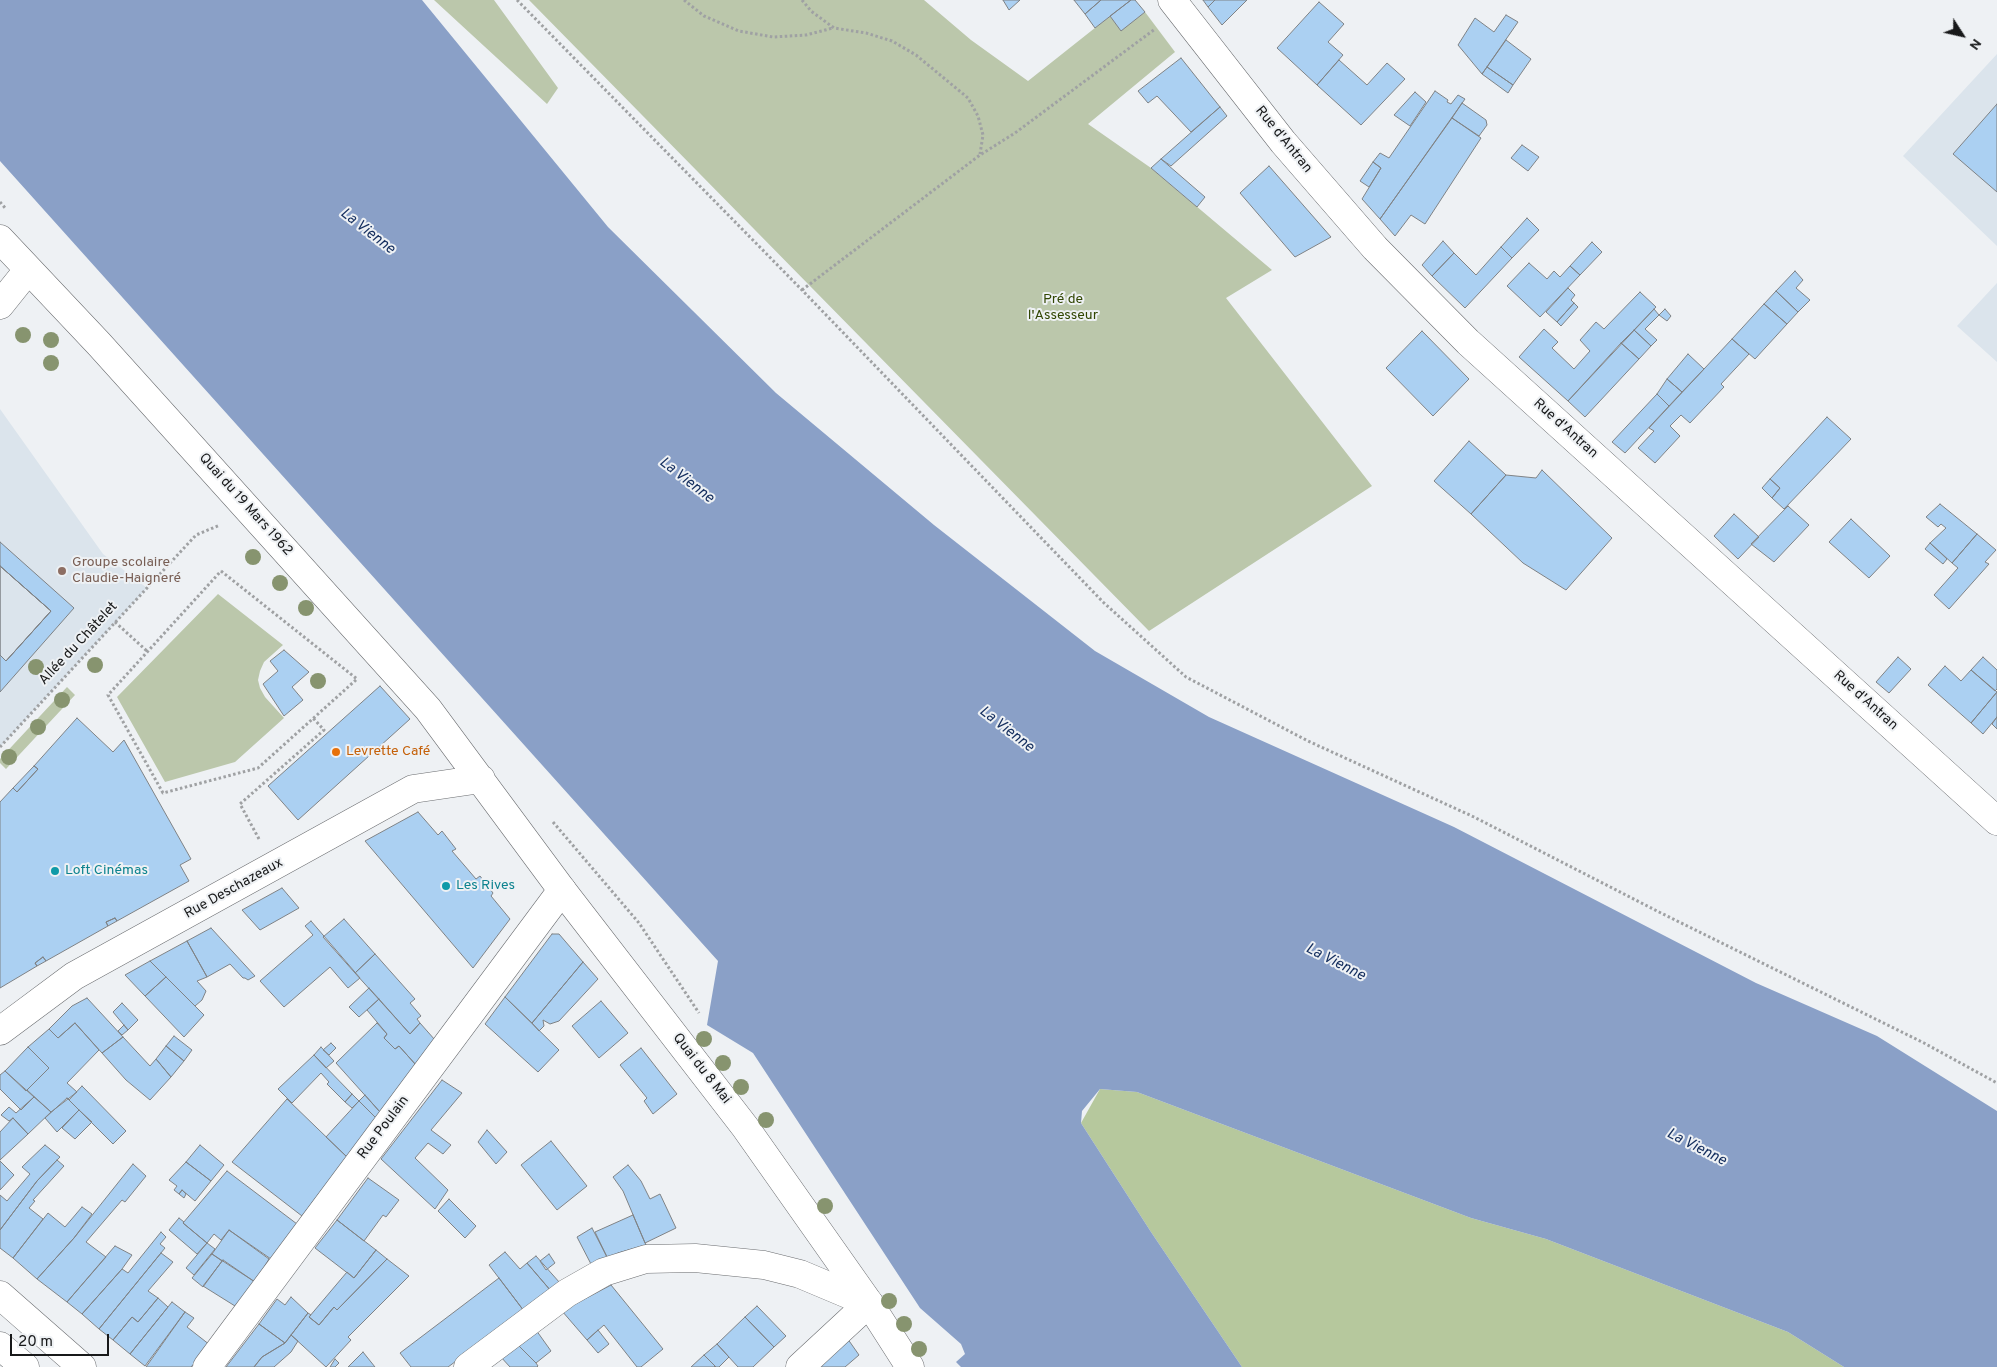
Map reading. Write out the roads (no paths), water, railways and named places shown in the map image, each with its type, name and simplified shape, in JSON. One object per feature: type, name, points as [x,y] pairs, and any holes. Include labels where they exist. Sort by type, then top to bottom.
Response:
[{"type":"street","name":"Rue d'Antran","points":[[1176,5],[1283,142],[1375,248],[1468,342],[1997,821]]},
{"type":"street","name":"Quai du 19 Mars 1962","points":[[0,239],[105,351],[415,694],[482,779]]},
{"type":"street","points":[[0,305],[28,270]]},
{"type":"street","name":"Rue Deschazeaux","points":[[0,1031],[74,976],[413,789],[482,779]]},
{"type":"street","name":"Quai du 8 Mai","points":[[482,779],[562,890],[745,1127],[869,1304],[910,1367]]},
{"type":"street","name":"Rue Poulain","points":[[207,1367],[562,890]]},
{"type":"street","points":[[468,1367],[566,1292],[604,1272],[646,1259],[695,1258],[764,1264],[800,1274],[869,1304],[800,1367]]},
{"type":"street","points":[[0,1295],[82,1367]]},
{"type":"street","points":[[0,1346],[25,1367]]},
{"type":"water","name":"La Vienne","points":[[0,0],[422,0],[608,227],[776,393],[934,525],[1095,651],[1209,717],[1454,827],[1756,983],[1877,1036],[1997,1111],[1997,1367],[1844,1367],[1788,1332],[1546,1239],[1471,1218],[1137,1092],[1100,1089],[1082,1111],[1081,1123],[1151,1232],[1242,1367],[961,1367],[956,1362],[965,1354],[961,1344],[920,1308],[753,1053],[707,1025],[718,961],[0,161]]},
{"type":"place","name":"Groupe scolaire Claudie-Haigneré","points":[[62,571]]},
{"type":"place","name":"Levrette Café","points":[[336,752]]},
{"type":"place","name":"Loft Cinémas","points":[[55,871]]},
{"type":"place","name":"Les Rives","points":[[446,886]]},
{"type":"park label","name":"Pré de l'Assesseur","points":[[1063,308]]}]
